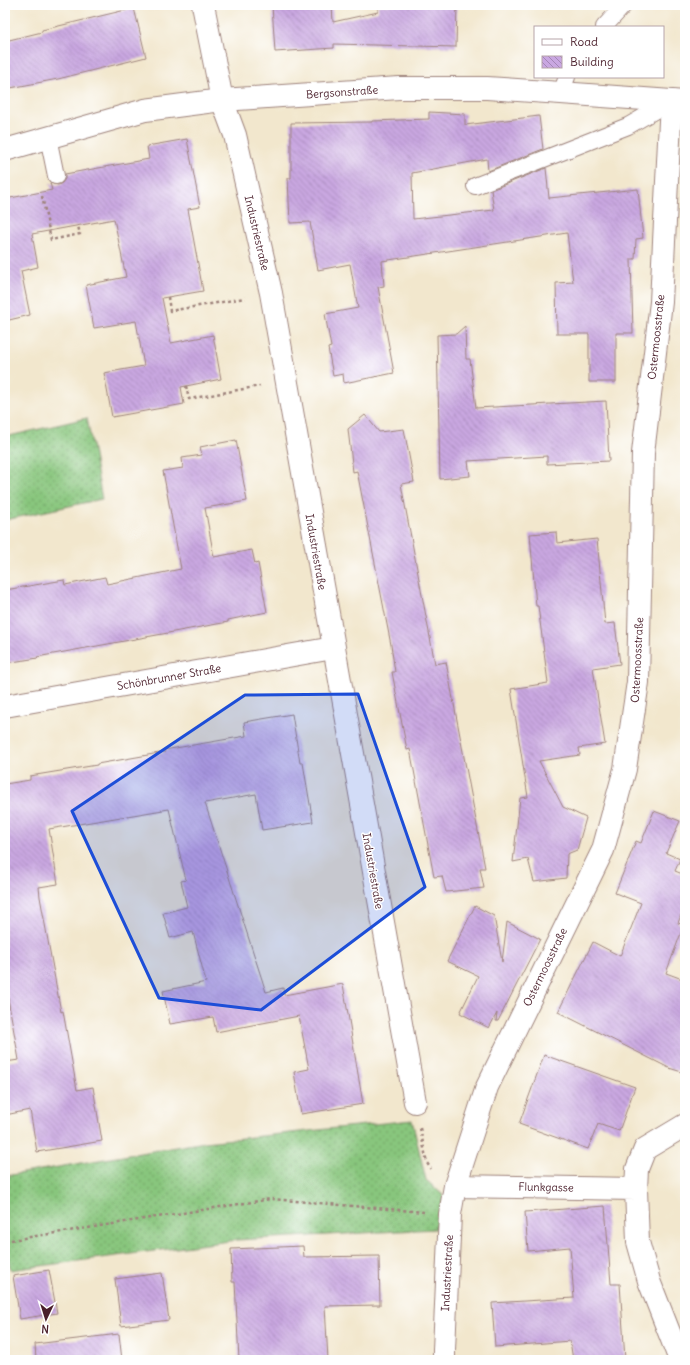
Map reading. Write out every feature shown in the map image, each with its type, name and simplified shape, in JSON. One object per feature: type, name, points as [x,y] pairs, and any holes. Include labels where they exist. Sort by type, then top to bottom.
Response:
[{"type":"street","name":"Industriestraße","points":[[203,5],[222,100],[235,136],[271,293],[415,1102]]},
{"type":"street","name":"Bergsonstraße","points":[[5,150],[145,110],[222,100],[399,88],[487,88],[564,85],[678,102]]},
{"type":"street","name":"Ostermoosstraße","points":[[455,1186],[487,1087],[603,850],[625,769],[638,682],[643,452],[661,302],[678,102]]},
{"type":"street","name":"Schönbrunner Straße","points":[[5,706],[333,648]]},
{"type":"street","points":[[680,1360],[649,1281],[638,1242],[636,1189],[637,1169],[645,1149],[685,1125]]},
{"type":"street","name":"Industriestraße","points":[[444,1360],[450,1214],[455,1186]]},
{"type":"street","name":"Flunkgasse","points":[[455,1186],[636,1189]]},
{"type":"lane","points":[[605,26],[624,5]]},
{"type":"lane","points":[[475,186],[628,126],[678,102]]},
{"type":"lane","points":[[48,137],[56,176]]},
{"type":"path","points":[[41,194],[51,240],[80,234],[78,226]]},
{"type":"path","points":[[168,297],[170,311],[271,293]]},
{"type":"path","points":[[186,386],[189,399],[286,381]]},
{"type":"path","points":[[415,1102],[427,1163],[437,1180],[455,1186]]},
{"type":"path","points":[[5,1241],[271,1199],[450,1214]]},
{"type":"highlighted area","points":[[358,694],[425,887],[261,1010],[159,998],[72,811],[245,695]]},
{"type":"green space","points":[[87,418],[102,499],[5,520],[5,437]]},
{"type":"green space","points":[[412,1120],[426,1180],[444,1196],[435,1229],[237,1240],[10,1270],[5,1236],[5,1176],[205,1142]]},
{"type":"building","points":[[272,5],[332,5],[333,22],[378,12],[378,5],[457,5],[456,47],[334,44],[334,48],[275,52]]},
{"type":"building","points":[[134,8],[146,57],[58,79],[5,89],[5,41],[42,32],[42,30]]},
{"type":"building","points":[[429,112],[465,114],[465,125],[539,116],[543,149],[488,171],[487,159],[412,173],[413,219],[494,210],[491,190],[546,168],[549,198],[638,189],[643,238],[636,239],[635,259],[631,259],[633,333],[616,333],[616,382],[589,382],[589,334],[557,334],[556,283],[573,282],[567,233],[382,261],[384,286],[378,287],[394,373],[344,383],[343,374],[333,376],[328,348],[331,347],[325,314],[358,308],[350,264],[318,270],[310,222],[290,223],[288,178],[291,178],[291,123],[372,122],[429,119]]},
{"type":"building","points":[[187,139],[200,207],[188,209],[203,291],[162,298],[171,343],[213,335],[221,379],[181,387],[184,404],[112,417],[104,373],[144,366],[136,321],[94,328],[86,285],[126,277],[114,219],[32,234],[38,267],[21,271],[30,315],[5,321],[5,199],[52,190],[50,183],[58,185],[62,183],[65,179],[65,174],[149,159],[147,146]]},
{"type":"building","points":[[465,326],[466,359],[470,359],[476,408],[606,401],[609,461],[547,464],[547,456],[468,461],[470,476],[440,479],[437,335],[456,334]]},
{"type":"building","points":[[365,415],[379,432],[404,429],[414,482],[401,484],[435,664],[446,662],[485,868],[480,868],[484,888],[446,892],[442,876],[434,877],[410,749],[407,750],[392,672],[395,672],[391,645],[357,471],[353,472],[348,429]]},
{"type":"building","points":[[236,440],[247,501],[205,508],[214,557],[252,550],[255,564],[258,563],[267,612],[228,620],[228,622],[5,663],[5,590],[64,580],[65,585],[105,577],[107,584],[181,569],[163,471],[183,468],[182,458],[202,455],[200,447]]},
{"type":"building","points":[[556,532],[557,543],[597,539],[605,624],[615,623],[620,664],[593,668],[605,744],[579,748],[580,755],[539,761],[563,807],[586,818],[577,850],[567,854],[566,878],[534,882],[528,859],[513,862],[520,798],[528,797],[511,689],[548,683],[538,606],[536,606],[530,534]]},
{"type":"building","points":[[292,714],[300,763],[303,763],[313,822],[262,830],[256,794],[205,803],[266,992],[283,988],[284,995],[343,984],[363,1104],[301,1114],[294,1072],[309,1069],[299,1016],[216,1032],[213,1017],[170,1024],[163,991],[206,982],[193,932],[170,938],[163,913],[187,907],[181,881],[186,880],[169,809],[49,829],[58,884],[39,887],[40,897],[77,1090],[93,1087],[102,1141],[37,1152],[30,1110],[5,1115],[5,1062],[19,1060],[5,982],[5,784],[30,780],[30,776],[97,765],[165,752],[164,750],[246,736],[244,722]]},
{"type":"building","points":[[654,811],[680,821],[666,853],[680,859],[675,871],[685,875],[685,905],[678,923],[684,925],[666,973],[685,980],[685,1073],[669,1068],[558,1012],[593,942],[620,956],[641,903],[615,893],[636,841],[641,843]]},
{"type":"building","points":[[475,906],[494,916],[502,962],[507,922],[540,939],[498,1021],[496,1021],[497,1013],[489,1028],[460,1013],[478,976],[447,961]]},
{"type":"building","points":[[544,1055],[635,1087],[619,1131],[598,1124],[588,1149],[519,1124]]},
{"type":"building","points":[[605,1206],[611,1284],[620,1284],[625,1360],[573,1360],[570,1341],[495,1347],[492,1303],[574,1298],[570,1247],[528,1251],[525,1212]]},
{"type":"building","points":[[303,1246],[304,1257],[379,1256],[380,1305],[325,1306],[328,1360],[239,1360],[235,1282],[232,1282],[231,1249]]},
{"type":"building","points":[[49,1270],[57,1313],[20,1319],[13,1276]]},
{"type":"building","points":[[162,1273],[169,1320],[121,1326],[115,1279]]},
{"type":"building","points":[[119,1334],[122,1360],[36,1360],[35,1344]]}]
